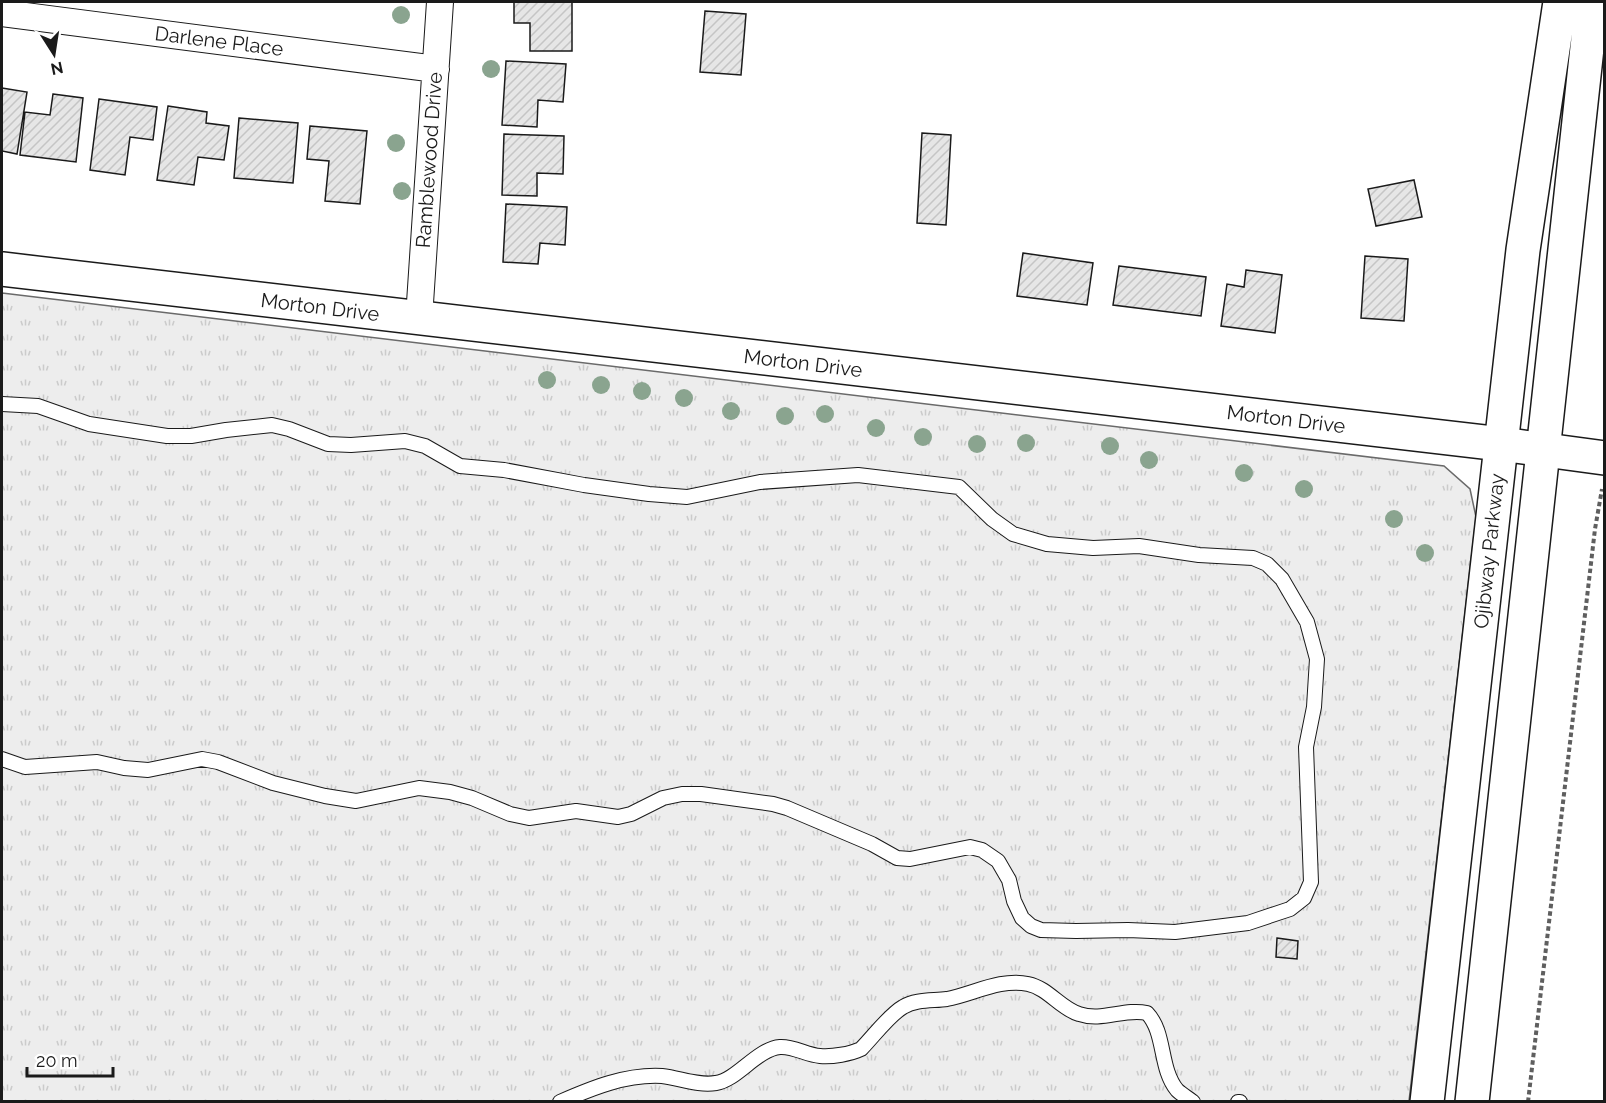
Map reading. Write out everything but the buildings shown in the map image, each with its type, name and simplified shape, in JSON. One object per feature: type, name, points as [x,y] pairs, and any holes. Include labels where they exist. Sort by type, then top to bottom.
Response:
[{"type":"main road","name":"Ojibway Parkway","points":[[1427,1101],[1523,250],[1560,2]]},
{"type":"main road","points":[[1472,1101],[1592,2]]},
{"type":"main road","name":"Morton Drive","points":[[2,269],[1501,444],[1544,450],[1604,472]]},
{"type":"street","name":"Ramblewood Drive","points":[[419,318],[440,2]]},
{"type":"street","name":"Darlene Place","points":[[2,13],[436,69]]},
{"type":"lane","points":[[2,404],[21,403],[38,406],[89,424],[167,436],[191,436],[272,425],[328,444],[351,445],[405,441],[425,447],[460,466],[504,470],[649,494],[687,496],[760,483],[858,475],[959,487],[992,519],[1013,534],[1047,544],[1093,548],[1139,546],[1199,555],[1253,558],[1267,564],[1282,579],[1307,622],[1317,659],[1314,707],[1305,747],[1311,882],[1304,898],[1290,909],[1248,923],[1175,932],[1041,930],[1030,926],[1022,918],[1014,901],[1009,880],[998,861],[982,850],[970,847],[910,859],[897,858],[872,844],[773,804],[701,794],[681,794],[663,798],[632,814],[618,817],[576,811],[530,818],[510,814],[472,798],[450,792],[419,788],[356,801],[325,796],[273,783],[218,762],[202,759],[148,770],[97,762],[25,767],[2,759]]},
{"type":"lane","points":[[560,1101],[604,1085],[648,1076],[705,1084],[720,1083],[771,1049],[783,1047],[820,1056],[853,1053],[861,1049],[901,1008],[914,1002],[950,999],[983,988],[1007,984],[1028,984],[1051,995],[1077,1014],[1097,1018],[1147,1013],[1157,1027],[1168,1071],[1177,1090],[1193,1101]]},
{"type":"path","points":[[1528,1101],[1595,529],[1604,472]]},
{"type":"green space","points":[[2,293],[1444,466],[1470,489],[1476,517],[1409,1101],[2,1101]]}]
